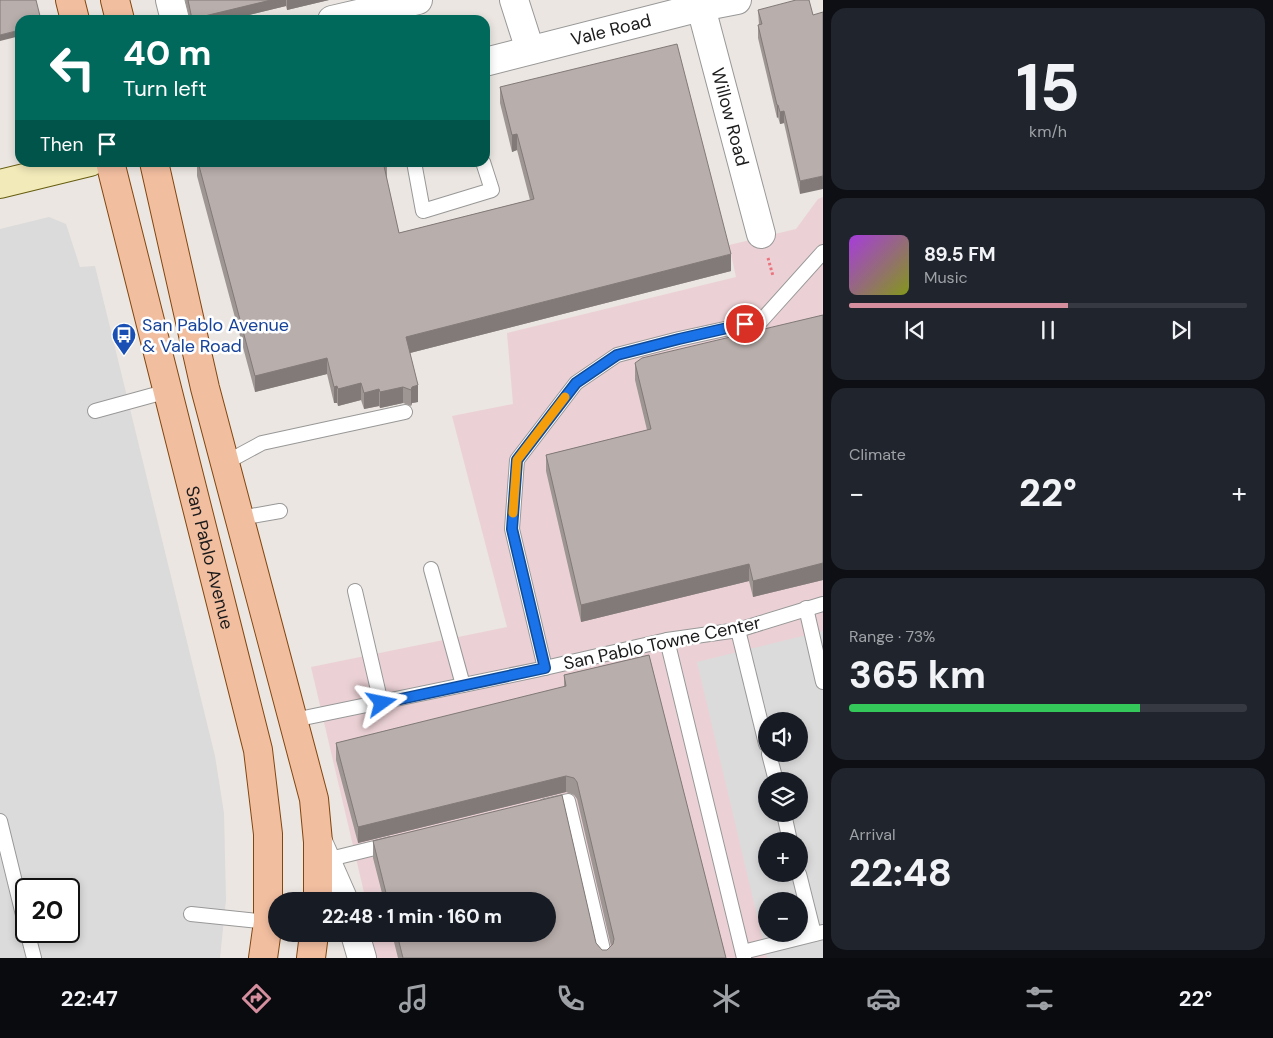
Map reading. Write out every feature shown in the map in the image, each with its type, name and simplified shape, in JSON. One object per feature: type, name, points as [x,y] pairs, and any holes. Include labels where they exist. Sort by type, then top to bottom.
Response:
[{"type":"main road","points":[[70,0],[74,15]]},
{"type":"main road","points":[[115,0],[119,15]]},
{"type":"main road","name":"San Pablo Avenue","points":[[111,167],[258,750],[268,834],[268,892]]},
{"type":"main road","points":[[155,167],[205,388],[314,799],[322,851],[319,892]]},
{"type":"main road","points":[[242,686],[294,720]]},
{"type":"main road","name":"San Pablo Avenue","points":[[263,958],[268,922]]},
{"type":"main road","points":[[311,958],[313,942]]},
{"type":"street","points":[[170,0],[174,15]]},
{"type":"street","points":[[354,15],[418,0]]},
{"type":"street","points":[[514,0],[530,50]]},
{"type":"street","name":"Vale Road","points":[[490,61],[700,3],[737,0]]},
{"type":"street","name":"Willow Road","points":[[700,3],[761,234]]},
{"type":"street","points":[[0,184],[70,167]]},
{"type":"street","points":[[322,851],[340,892]]},
{"type":"street","points":[[357,942],[362,958]]},
{"type":"lane","points":[[415,167],[424,211],[492,190],[485,167]]},
{"type":"lane","points":[[545,668],[512,529],[517,460],[576,383],[617,355],[761,321],[823,252]]},
{"type":"lane","points":[[95,411],[168,391]]},
{"type":"lane","points":[[225,463],[262,443],[404,412]]},
{"type":"lane","points":[[240,518],[280,511]]},
{"type":"lane","points":[[431,569],[463,685]]},
{"type":"lane","points":[[355,591],[382,703]]},
{"type":"lane","name":"San Pablo Towne Center","points":[[294,720],[382,703],[667,640],[738,630],[823,604]]},
{"type":"lane","points":[[806,608],[823,682]]},
{"type":"lane","points":[[738,630],[758,712]]},
{"type":"lane","points":[[667,640],[743,955],[818,933],[802,882]]},
{"type":"lane","points":[[530,810],[568,801],[606,958]]},
{"type":"lane","points":[[0,821],[15,882]]},
{"type":"lane","points":[[322,851],[400,842]]},
{"type":"lane","points":[[191,914],[268,922]]},
{"type":"path","points":[[761,234],[779,301]]},
{"type":"shaded area","points":[[823,197],[823,958],[355,958],[359,942],[556,942],[556,892],[364,892],[311,667],[507,627],[452,416],[513,404],[507,333],[736,277],[729,245],[796,229],[818,199]]},
{"type":"shaded area","points":[[49,217],[66,224],[80,267],[95,266],[215,756],[224,813],[226,900],[220,958],[0,958],[0,229]]},
{"type":"shaded area","points":[[823,631],[823,958],[767,958],[763,942],[808,942],[808,892],[758,892],[758,920],[697,662]]},
{"type":"building","points":[[0,0],[36,0],[40,15],[15,15],[15,31],[0,35]]},
{"type":"building","points":[[188,0],[271,0],[209,15],[191,15]]},
{"type":"building","points":[[796,0],[809,0],[813,15],[823,12],[823,176],[800,181],[784,111],[780,112],[777,105],[758,25],[762,24],[758,10]]},
{"type":"building","points":[[677,44],[731,254],[406,337],[418,385],[412,387],[411,390],[403,387],[380,392],[379,389],[364,393],[361,383],[338,389],[337,386],[334,387],[327,358],[255,376],[199,167],[384,167],[399,233],[534,199],[517,134],[512,135],[500,87]]},
{"type":"building","points":[[823,315],[823,563],[753,581],[749,564],[581,605],[546,455],[651,429],[635,363],[642,358]]},
{"type":"building","points":[[649,655],[726,958],[403,958],[399,942],[556,942],[556,892],[386,892],[373,841],[562,795],[596,943],[602,950],[607,950],[613,944],[614,939],[577,782],[574,778],[566,776],[358,827],[336,743],[566,686],[564,675]]},
{"type":"slow traffic","points":[[513,513],[517,460],[565,397]]},
{"type":"place","name":"San Pablo Avenue & Vale Road","points":[[124,356]]},
{"type":"route","points":[[382,703],[545,668],[512,529],[517,460],[576,383],[617,355],[745,324]]}]
